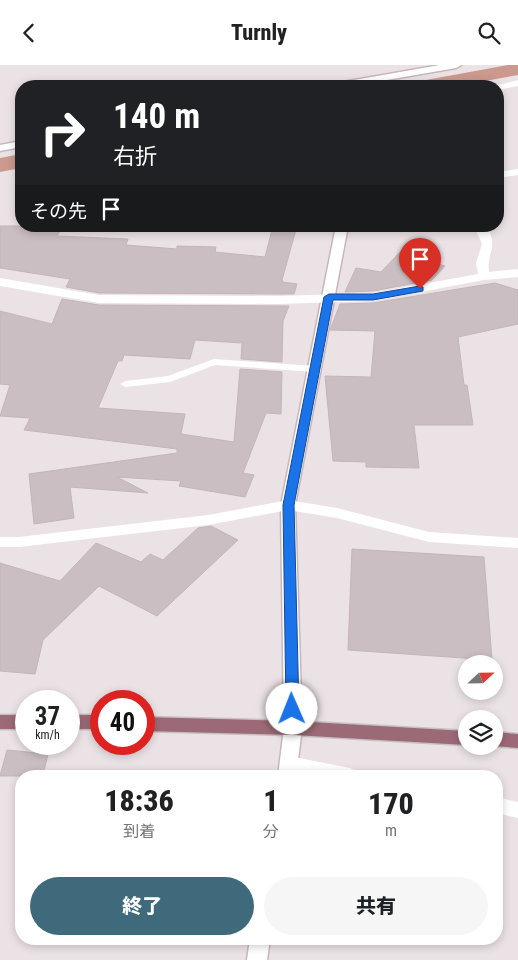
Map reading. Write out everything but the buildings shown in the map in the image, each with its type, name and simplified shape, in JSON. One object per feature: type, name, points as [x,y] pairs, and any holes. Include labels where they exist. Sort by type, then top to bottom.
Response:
[{"type":"main road","points":[[0,722],[15,722]]},
{"type":"main road","points":[[155,724],[293,728],[458,738]]},
{"type":"main road","points":[[503,740],[518,741]]},
{"type":"street","points":[[371,80],[456,65]]},
{"type":"street","points":[[504,86],[518,83]]},
{"type":"street","points":[[0,148],[15,145]]},
{"type":"street","points":[[504,174],[518,172]]},
{"type":"street","points":[[288,770],[293,728],[288,505],[341,232]]},
{"type":"street","points":[[484,232],[488,238],[488,252],[482,263],[484,276]]},
{"type":"street","points":[[0,282],[99,299],[278,300],[373,297],[484,276],[518,273]]},
{"type":"street","points":[[0,542],[19,542],[208,520],[288,505],[337,513],[429,537],[518,543]]},
{"type":"street","points":[[503,807],[518,810]]},
{"type":"street","points":[[257,960],[259,945]]},
{"type":"lane","points":[[126,384],[170,379],[214,363],[315,369]]},
{"type":"waterway","points":[[458,80],[518,69]]},
{"type":"waterway","points":[[0,165],[15,162]]},
{"type":"route","points":[[292,709],[288,505],[329,297],[373,297],[420,289]]}]
